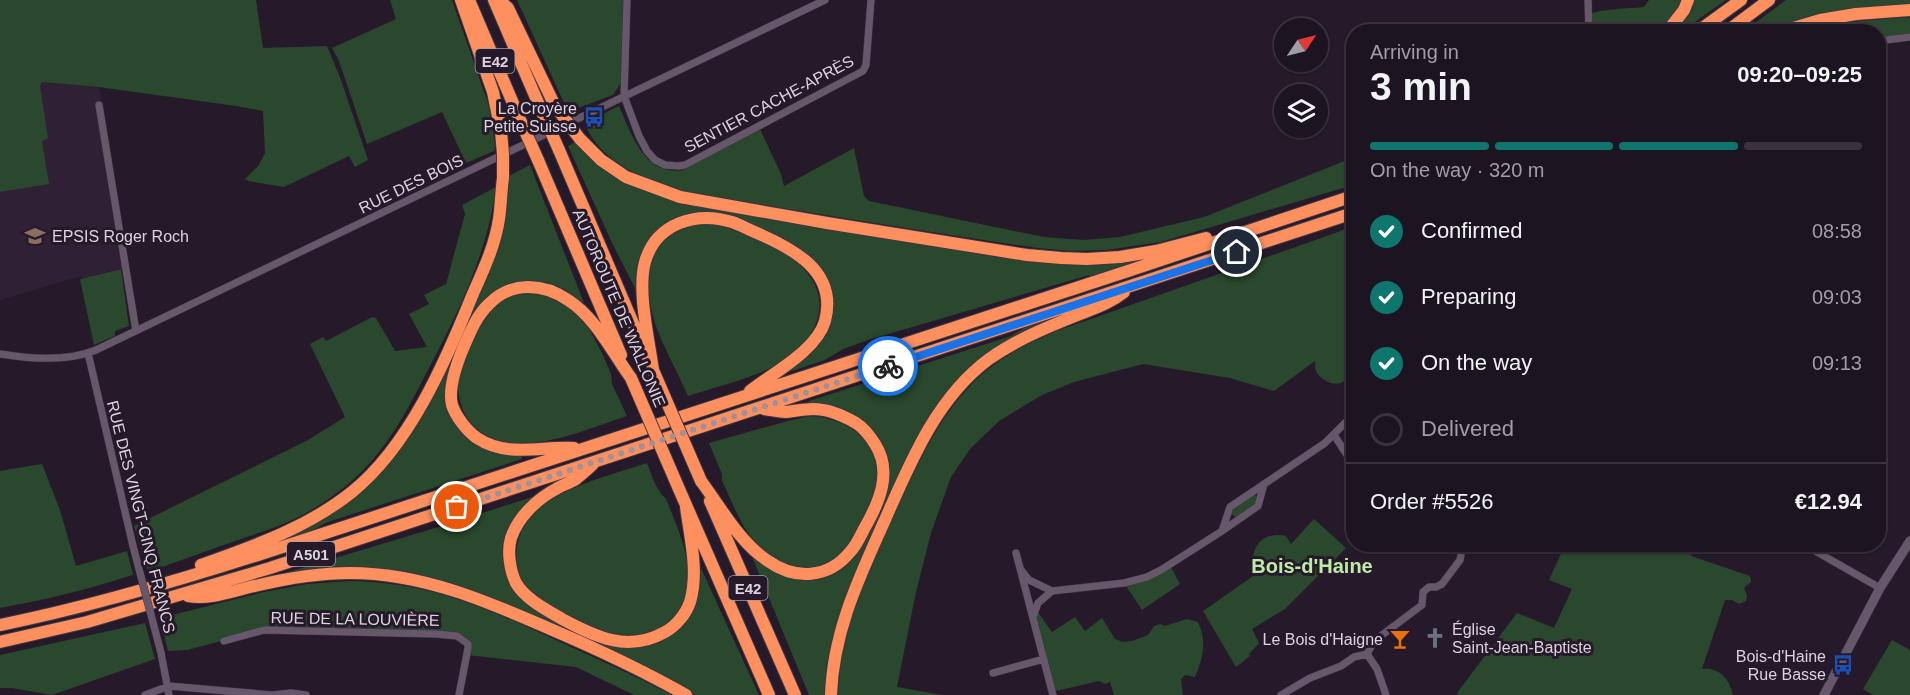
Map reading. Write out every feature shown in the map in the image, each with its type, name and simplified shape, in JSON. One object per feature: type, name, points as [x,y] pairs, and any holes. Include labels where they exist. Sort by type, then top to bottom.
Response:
[{"type":"highway","points":[[178,580],[200,565],[252,547],[306,523],[352,492],[370,476],[390,452],[409,424],[438,371],[491,251],[499,219],[502,178],[501,131],[493,92],[461,0]]},
{"type":"highway","name":"AUTOROUTE DE WALLONIE","points":[[469,0],[769,695]]},
{"type":"highway","name":"AUTOROUTE DE WALLONIE","points":[[494,0],[795,695]]},
{"type":"highway","points":[[499,0],[508,8],[555,106],[580,139],[601,159],[626,177],[680,197],[851,227],[1027,255],[1061,258],[1119,257],[1206,238],[1222,240]]},
{"type":"highway","points":[[1673,24],[1684,10],[1688,0]]},
{"type":"highway","points":[[1708,24],[1741,0]]},
{"type":"highway","points":[[1737,24],[1769,0]]},
{"type":"highway","points":[[1807,24],[1856,14],[1910,10]]},
{"type":"highway","name":"A501","points":[[0,625],[83,606],[178,580],[741,398],[1346,198]]},
{"type":"highway","name":"A501","points":[[0,642],[87,622],[184,595],[1346,215]]},
{"type":"highway","points":[[653,370],[642,285],[644,264],[649,251],[664,231],[683,220],[712,218],[733,222],[788,247],[808,262],[824,286],[827,308],[820,331],[807,350],[741,398]]},
{"type":"highway","points":[[582,449],[555,447],[518,451],[501,448],[481,440],[466,427],[453,405],[452,389],[461,355],[480,315],[496,298],[508,291],[528,286],[549,290],[570,301],[590,320],[631,378]]},
{"type":"highway","points":[[831,695],[836,652],[855,586],[914,457],[929,428],[947,402],[979,367],[1014,343],[1040,330],[1111,302],[1131,287]]},
{"type":"highway","points":[[701,481],[752,547],[762,557],[778,567],[797,574],[813,574],[828,570],[852,550],[872,515],[882,489],[884,466],[880,452],[870,436],[858,424],[830,412],[814,409],[784,412],[759,408]]},
{"type":"highway","points":[[597,461],[575,480],[537,501],[520,522],[511,539],[509,554],[516,583],[532,600],[585,630],[611,640],[635,642],[652,639],[669,630],[682,618],[690,602],[693,581],[693,556],[686,507]]},
{"type":"highway","points":[[184,595],[203,598],[316,575],[378,574],[411,579],[455,590],[513,612],[642,671],[686,695]]},
{"type":"street","points":[[624,96],[627,0]]},
{"type":"street","name":"RUE DES BOIS","points":[[0,354],[60,358],[88,353],[825,0]]},
{"type":"street","name":"SENTIER CACHE-APRÈS","points":[[624,96],[647,151],[655,160],[665,165],[685,165],[863,71],[866,65],[871,0]]},
{"type":"street","points":[[1588,0],[1589,24]]},
{"type":"street","points":[[1886,40],[1910,38]]},
{"type":"street","points":[[99,105],[136,331]]},
{"type":"street","name":"RUE DES VINGT-CINQ FRANCS","points":[[88,353],[133,546],[169,686],[169,695]]},
{"type":"street","points":[[1222,531],[1230,507],[1335,435],[1346,423]]},
{"type":"street","points":[[1335,435],[1346,454]]},
{"type":"street","points":[[1021,570],[1029,580],[1052,591],[1124,584],[1147,577],[1170,565],[1258,506],[1264,484]]},
{"type":"street","points":[[1824,695],[1880,588],[1910,541]]},
{"type":"street","points":[[1281,695],[1310,678],[1341,666],[1354,657],[1367,654],[1374,641],[1422,605],[1423,592],[1429,587],[1442,584],[1460,560],[1462,552]]},
{"type":"street","points":[[1817,552],[1880,588]]},
{"type":"street","points":[[1016,553],[1053,695]]},
{"type":"street","points":[[1033,619],[1038,603],[1052,591]]},
{"type":"street","name":"RUE DE LA LOUVIÈRE","points":[[224,641],[264,630],[457,636],[468,644],[459,695]]},
{"type":"street","points":[[1367,654],[1377,669],[1386,695]]},
{"type":"street","points":[[993,673],[1044,659]]},
{"type":"street","points":[[145,695],[169,686],[272,695],[291,693],[306,695]]},
{"type":"shaded area","points":[[42,82],[99,87],[102,105],[96,107],[123,268],[82,278],[81,276],[0,300],[0,147]]},
{"type":"green space","points":[[0,0],[256,0],[263,48],[327,46],[368,160],[355,167],[349,156],[284,187],[248,181],[245,179],[259,165],[265,153],[263,111],[99,87],[42,82],[40,86],[48,138],[42,141],[49,184],[0,192]]},
{"type":"green space","points":[[390,0],[452,0],[489,106],[494,151],[466,163],[442,112],[367,144],[339,61],[332,48],[396,19]]},
{"type":"green space","points":[[517,0],[626,0],[621,83],[613,95],[573,110],[564,103]]},
{"type":"green space","points":[[1649,0],[1683,0],[1680,8],[1667,24],[1590,24],[1588,15],[1594,13],[1644,7]]},
{"type":"green space","points":[[1692,0],[1726,0],[1692,24],[1677,24]]},
{"type":"green space","points":[[1786,0],[1910,0],[1910,6],[1820,17],[1793,24],[1754,24]]},
{"type":"green space","points":[[1910,17],[1910,37],[1886,40],[1886,24],[1845,24]]},
{"type":"green space","points":[[619,106],[642,152],[659,167],[671,170],[685,170],[671,166],[678,166],[758,125],[781,174],[784,186],[854,148],[864,196],[869,201],[1044,237],[1083,240],[1120,237],[1204,217],[1346,160],[1346,187],[1161,242],[1106,250],[1070,251],[1037,248],[720,199],[683,191],[647,179],[619,164],[595,142],[585,123]]},
{"type":"green space","points":[[577,141],[628,181],[995,253],[1150,258],[1091,278],[1089,275],[868,340],[843,349],[825,360],[783,374],[830,312],[802,252],[782,238],[725,214],[703,213],[659,230],[637,292],[568,146]]},
{"type":"green space","points":[[530,165],[584,303],[564,289],[546,282],[521,282],[501,288],[450,371],[458,424],[522,454],[522,459],[325,523],[307,534],[260,550],[320,518],[415,421],[506,201],[509,176]]},
{"type":"green space","points":[[496,187],[486,235],[461,304],[405,412],[372,461],[336,494],[298,517],[148,572],[134,526],[308,440],[345,417],[310,344],[323,337],[326,341],[372,317],[376,318],[395,351],[427,347],[409,314],[429,304],[424,295],[446,284],[465,214],[462,205]]},
{"type":"green space","points":[[709,223],[747,234],[787,255],[803,268],[815,284],[819,302],[812,333],[791,356],[755,375],[688,396],[657,329],[650,303],[649,274],[657,248],[666,237],[681,227]]},
{"type":"green space","points":[[1346,228],[1346,380],[1334,384],[1320,377],[1315,369],[1315,361],[1274,391],[1230,378],[1143,364],[1074,382],[1042,395],[999,421],[970,449],[951,477],[931,533],[916,592],[897,687],[942,695],[838,695],[841,660],[847,630],[875,557],[931,440],[950,410],[982,375],[1010,354],[1054,332]]},
{"type":"green space","points":[[121,269],[129,326],[115,331],[115,336],[94,345],[80,279]]},
{"type":"green space","points":[[518,292],[545,293],[575,312],[589,329],[603,355],[611,374],[612,384],[627,416],[564,437],[532,443],[501,441],[490,437],[472,424],[461,405],[458,382],[460,370],[484,317],[497,303]]},
{"type":"green space","points":[[1050,319],[1051,322],[981,361],[895,485],[825,695],[809,695],[750,552],[769,568],[836,571],[851,560],[863,542],[889,471],[885,451],[875,433],[864,421],[849,412],[828,405],[807,405],[809,401],[1011,336],[1026,327]]},
{"type":"green space","points":[[810,416],[833,420],[854,430],[869,445],[878,473],[872,498],[850,544],[828,563],[815,567],[802,567],[777,560],[755,542],[741,521],[722,481],[722,474],[709,443]]},
{"type":"green space","points":[[647,463],[656,485],[667,500],[681,538],[688,567],[688,586],[679,612],[662,629],[638,636],[611,635],[584,625],[549,606],[531,593],[519,572],[517,550],[519,538],[530,518],[550,501],[590,481]]},
{"type":"green space","points":[[42,464],[60,510],[76,566],[127,551],[133,575],[67,594],[0,608],[0,471]]},
{"type":"green space","points":[[1253,495],[1258,496],[1256,504],[1236,517],[1231,514],[1231,510]]},
{"type":"green space","points":[[535,496],[507,533],[523,600],[567,628],[624,648],[644,647],[659,643],[673,634],[700,566],[759,695],[694,695],[683,688],[415,576],[272,577]]},
{"type":"green space","points":[[1314,519],[1346,548],[1285,609],[1252,629],[1259,643],[1249,654],[1250,656],[1236,667],[1203,611],[1266,567],[1258,565],[1253,558],[1256,546],[1260,542],[1268,536],[1279,535],[1286,536],[1291,544]]},
{"type":"green space","points":[[1562,552],[1692,552],[1691,556],[1750,576],[1751,582],[1744,588],[1746,601],[1739,604],[1732,600],[1725,600],[1702,669],[1713,670],[1722,675],[1729,683],[1733,695],[1459,695],[1457,693],[1517,613],[1554,628],[1572,589],[1549,580]]},
{"type":"green space","points":[[1170,565],[1180,584],[1142,610],[1124,583]]},
{"type":"green space","points":[[350,581],[407,586],[483,608],[672,695],[634,695],[576,667],[467,655],[468,648],[457,636],[264,630],[187,650],[168,651],[160,618],[264,592],[307,584]]},
{"type":"green space","points":[[1035,608],[1052,632],[1075,617],[1085,631],[1102,618],[1115,639],[1123,642],[1148,635],[1154,626],[1160,624],[1165,626],[1187,619],[1198,622],[1203,650],[1195,677],[1185,675],[1181,679],[1183,695],[1114,695],[1110,682],[1105,684],[1099,681],[1052,692]]},
{"type":"green space","points":[[145,623],[155,659],[52,695],[0,688],[0,655]]},
{"type":"green space","points":[[1892,640],[1910,650],[1910,695],[1873,695],[1863,689]]},
{"type":"way so far","points":[[457,507],[888,366]]},
{"type":"place","name":"La Croyère Petite Suisse","points":[[594,117]]},
{"type":"place","name":"EPSIS Roger Roch","points":[[35,236]]},
{"type":"place","name":"Église Saint-Jean-Baptiste","points":[[1435,638]]},
{"type":"place","name":"Le Bois d'Haigne","points":[[1400,639]]},
{"type":"place","name":"Bois-d'Haine Rue Basse","points":[[1843,665]]},
{"type":"district","name":"Bois-d'Haine","points":[[1312,566]]},
{"type":"route","points":[[888,366],[1237,252]]}]
